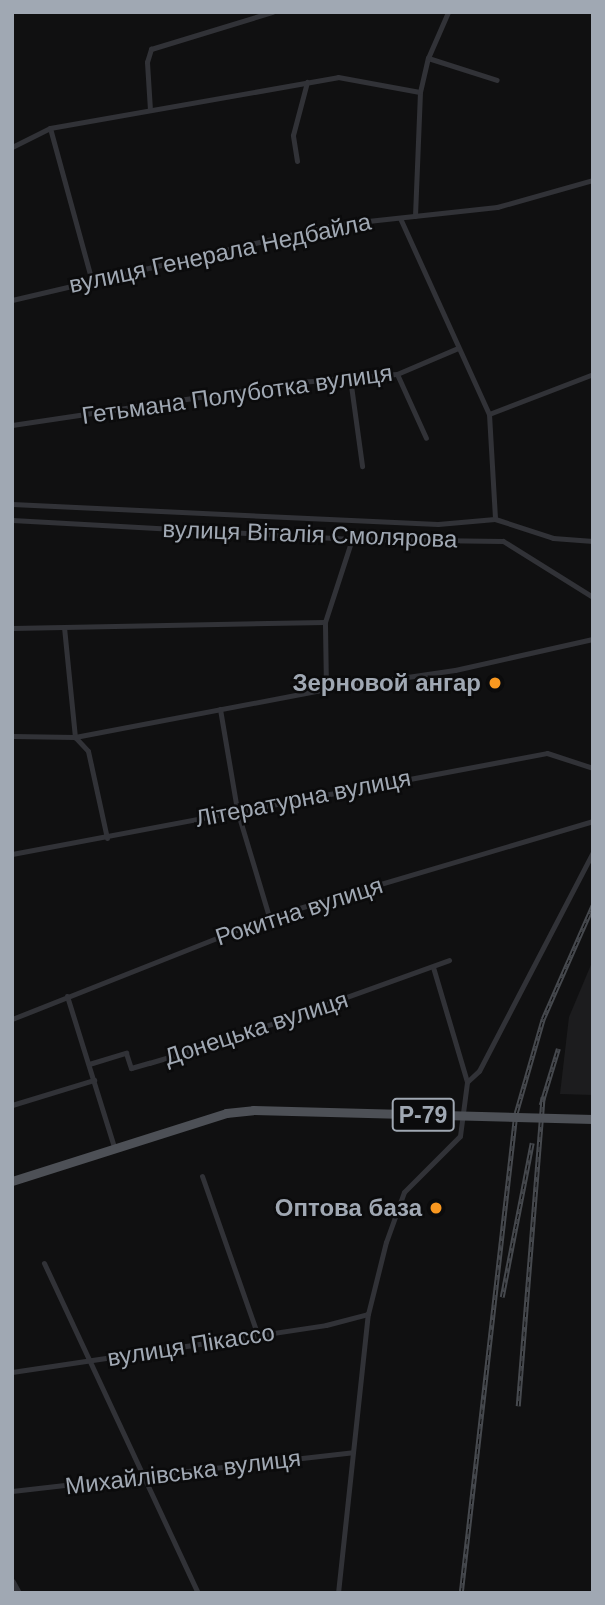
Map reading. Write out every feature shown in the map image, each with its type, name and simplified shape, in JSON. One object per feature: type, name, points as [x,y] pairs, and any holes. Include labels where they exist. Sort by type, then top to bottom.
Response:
[{"type":"main road","name":"Р-79","points":[[12,1181],[226,1113],[253,1110],[593,1119]]},
{"type":"street","points":[[150,110],[147,62],[151,49],[272,12]]},
{"type":"street","points":[[415,216],[420,92],[428,58],[448,12]]},
{"type":"street","points":[[428,58],[497,80]]},
{"type":"street","points":[[12,147],[50,128],[338,77],[420,92]]},
{"type":"street","points":[[297,161],[293,135],[307,82]]},
{"type":"street","points":[[50,128],[91,278]]},
{"type":"street","name":"вулиця Генерала Недбайла","points":[[12,300],[91,278],[331,225],[497,207],[593,180]]},
{"type":"street","points":[[400,218],[489,414],[495,519]]},
{"type":"street","name":"Гетьмана Полуботка вулиця","points":[[12,425],[350,378],[397,374],[458,348]]},
{"type":"street","points":[[397,374],[426,438]]},
{"type":"street","points":[[489,414],[593,374]]},
{"type":"street","points":[[350,378],[362,466]]},
{"type":"street","name":"вулиця Віталія Смолярова","points":[[12,505],[438,524],[495,519],[553,538],[593,541]]},
{"type":"street","name":"вулиця Віталія Смолярова","points":[[12,520],[352,539],[503,541],[593,597]]},
{"type":"street","points":[[326,689],[325,622],[352,539]]},
{"type":"street","points":[[12,628],[325,622]]},
{"type":"street","points":[[64,627],[75,737],[88,751],[107,838]]},
{"type":"street","points":[[12,736],[75,737],[326,689],[455,670],[593,639]]},
{"type":"street","points":[[220,709],[237,810],[270,917]]},
{"type":"street","name":"Літературна вулиця","points":[[12,854],[547,753],[593,768]]},
{"type":"street","name":"Рокитна вулиця","points":[[12,1019],[270,917],[593,821]]},
{"type":"street","points":[[467,1082],[479,1071],[593,852]]},
{"type":"street","name":"Донецька вулиця","points":[[89,1064],[126,1052],[131,1068],[149,1063],[449,960]]},
{"type":"street","points":[[338,1593],[368,1314],[404,1192],[460,1136],[469,1097],[433,967]]},
{"type":"street","points":[[67,996],[114,1147]]},
{"type":"street","points":[[12,1105],[94,1080]]},
{"type":"street","points":[[202,1176],[257,1333]]},
{"type":"street","points":[[44,1263],[148,1478],[198,1593]]},
{"type":"street","name":"вулиця Пікассо","points":[[12,1372],[257,1333],[326,1325],[368,1314]]},
{"type":"street","name":"Михайлівська вулиця","points":[[12,1491],[148,1478],[353,1452]]},
{"type":"street","points":[[12,1583],[18,1593]]},
{"type":"shaded area","points":[[593,960],[593,1095],[560,1094],[569,1017]]},
{"type":"railway","points":[[461,1593],[516,1113],[543,1019],[593,905]]},
{"type":"railway","points":[[541,1105],[558,1049]]},
{"type":"railway","points":[[518,1406],[543,1097]]},
{"type":"railway","points":[[502,1297],[532,1143]]},
{"type":"place","name":"Зерновой ангар","points":[[495,683]]},
{"type":"place","name":"Оптова база","points":[[436,1208]]}]
